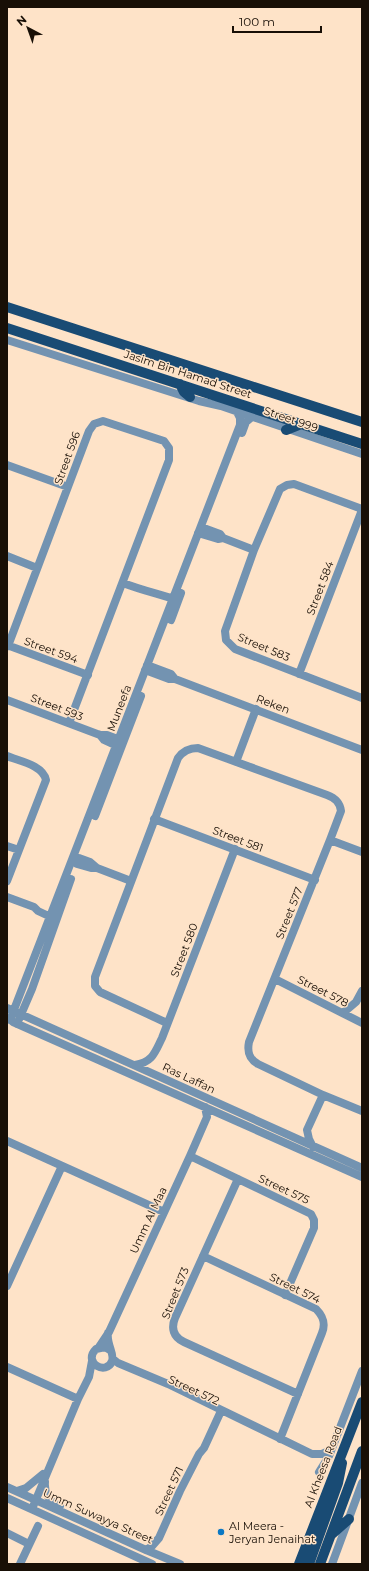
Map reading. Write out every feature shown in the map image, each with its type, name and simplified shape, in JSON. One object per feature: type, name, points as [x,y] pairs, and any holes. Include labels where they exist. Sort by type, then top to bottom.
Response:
[{"type":"main road","name":"Jasim Bin Hamad Street","points":[[7,307],[362,422]]},
{"type":"main road","name":"Jasim Bin Hamad Street","points":[[7,328],[362,444]]},
{"type":"main road","points":[[180,384],[184,392],[190,397]]},
{"type":"main road","points":[[286,430],[301,424]]},
{"type":"main road","name":"Al Kheesa Road","points":[[298,1561],[362,1402]]},
{"type":"main road","points":[[322,1561],[330,1535],[362,1451]]},
{"type":"main road","points":[[309,1564],[338,1483],[342,1465],[341,1455]]},
{"type":"main road","points":[[330,1535],[349,1519]]},
{"type":"street","name":"Street 999","points":[[7,340],[237,412],[286,430],[362,454]]},
{"type":"street","name":"Muneefa","points":[[202,530],[240,425],[240,418],[237,412]]},
{"type":"street","name":"Muneefa","points":[[54,916],[202,530],[245,424],[252,418]]},
{"type":"street","name":"Street 596","points":[[7,646],[38,568],[89,430],[97,422],[107,422],[161,439],[169,448],[169,460],[69,724]]},
{"type":"street","points":[[7,464],[68,487]]},
{"type":"street","name":"Street 583","points":[[362,510],[298,485],[286,485],[278,492],[254,550],[226,626],[226,640],[234,649],[362,698]]},
{"type":"street","name":"Street 584","points":[[299,674],[362,510]]},
{"type":"street","points":[[202,530],[218,539],[223,538],[254,550]]},
{"type":"street","points":[[7,556],[38,568]]},
{"type":"street","points":[[123,583],[150,593],[153,597],[174,602]]},
{"type":"street","name":"Street 594","points":[[7,646],[88,675]]},
{"type":"street","name":"Reken","points":[[149,669],[169,679],[176,678],[362,749]]},
{"type":"street","name":"Street 593","points":[[7,700],[100,735],[104,740],[120,743]]},
{"type":"street","points":[[236,762],[256,709]]},
{"type":"street","name":"Muneefa","points":[[11,1021],[78,861],[120,743]]},
{"type":"street","name":"Street 577","points":[[168,1023],[100,992],[95,986],[95,977],[178,758],[184,751],[198,748],[327,794],[335,799],[340,806],[341,811],[330,840],[249,1042],[249,1056],[258,1064],[323,1095],[362,1111]]},
{"type":"street","points":[[7,756],[39,769],[44,773],[46,780],[7,881]]},
{"type":"street","name":"Street 581","points":[[154,819],[314,880]]},
{"type":"street","points":[[330,840],[362,852]]},
{"type":"street","points":[[7,846],[19,850]]},
{"type":"street","name":"Street 580","points":[[152,1057],[168,1023],[235,849]]},
{"type":"street","points":[[78,861],[90,868],[97,868],[131,881]]},
{"type":"street","points":[[7,896],[34,907],[38,911],[54,916]]},
{"type":"street","name":"Street 578","points":[[275,979],[362,1023]]},
{"type":"street","points":[[343,1013],[356,1002],[362,991]]},
{"type":"street","name":"Ras Laffan","points":[[14,1011],[362,1168]]},
{"type":"street","name":"Ras Laffan","points":[[11,1021],[362,1177]]},
{"type":"street","points":[[135,1065],[146,1062],[152,1057],[154,1067],[159,1076]]},
{"type":"street","points":[[313,1147],[307,1130],[323,1095]]},
{"type":"street","name":"Umm Al Maa","points":[[99,1347],[109,1332],[190,1156],[207,1117],[206,1108]]},
{"type":"street","points":[[207,1117],[218,1113]]},
{"type":"street","points":[[290,1136],[297,1135],[307,1130]]},
{"type":"street","points":[[7,1141],[164,1212]]},
{"type":"street","name":"Street 575","points":[[190,1156],[308,1211],[314,1220],[314,1228],[285,1295]]},
{"type":"street","points":[[7,1286],[62,1166]]},
{"type":"street","name":"Street 573","points":[[238,1179],[173,1323],[173,1328],[176,1336],[184,1342],[298,1394]]},
{"type":"street","name":"Street 574","points":[[203,1256],[316,1309],[322,1316],[324,1324],[322,1333],[280,1439]]},
{"type":"street","name":"Umm Al Maa","points":[[109,1332],[108,1341],[110,1350]]},
{"type":"street","points":[[30,1508],[89,1377],[92,1354],[99,1347],[105,1347],[110,1350],[107,1364],[89,1377]]},
{"type":"street","points":[[92,1361],[94,1364],[107,1364]]},
{"type":"street","name":"Street 572","points":[[107,1364],[122,1368],[263,1434],[269,1434],[312,1454]]},
{"type":"street","points":[[7,1367],[78,1400]]},
{"type":"street","name":"Al Kheesa Road","points":[[312,1454],[317,1460],[319,1472],[325,1464],[331,1450],[362,1371]]},
{"type":"street","name":"Street 571","points":[[146,1550],[159,1538],[218,1412]]},
{"type":"street","points":[[312,1454],[322,1454],[331,1450]]},
{"type":"street","points":[[17,1491],[26,1488],[44,1477]]},
{"type":"street","points":[[44,1477],[45,1488],[49,1499],[76,1518]]},
{"type":"street","points":[[332,1564],[362,1483]]},
{"type":"street","name":"Umm Suwayya Street","points":[[7,1487],[180,1564]]},
{"type":"street","name":"Umm Suwayya Street","points":[[7,1498],[152,1564]]},
{"type":"street","points":[[20,1564],[38,1526]]},
{"type":"street","points":[[7,1533],[29,1544]]},
{"type":"street","points":[[159,1538],[159,1546],[162,1556]]},
{"type":"place","name":"Al Meera - Jeryan Jenaihat","points":[[221,1532]]}]
